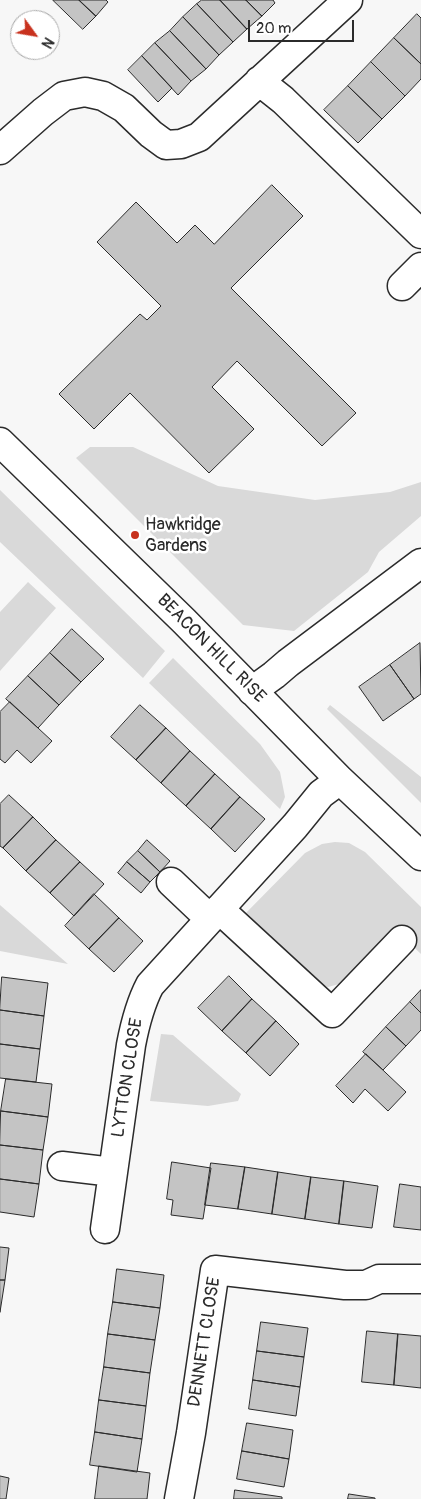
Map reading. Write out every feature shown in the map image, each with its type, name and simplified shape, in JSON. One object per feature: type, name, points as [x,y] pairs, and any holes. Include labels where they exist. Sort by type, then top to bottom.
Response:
[{"type":"street","points":[[0,150],[42,112],[64,96],[85,92],[103,96],[124,108],[151,134],[166,145],[181,144],[199,137],[348,0]]},
{"type":"street","points":[[258,81],[283,100],[421,234]]},
{"type":"street","points":[[402,286],[421,267]]},
{"type":"street","name":"BEACON HILL RISE","points":[[0,442],[184,621],[340,780],[421,856]]},
{"type":"street","points":[[252,691],[421,563]]},
{"type":"street","name":"LYTTON CLOSE","points":[[105,1230],[134,1026],[142,999],[150,984],[295,826],[321,794],[340,780]]},
{"type":"street","points":[[171,882],[215,914],[332,1013],[402,940]]},
{"type":"street","points":[[62,1166],[113,1172]]},
{"type":"street","name":"DENNETT CLOSE","points":[[179,1499],[191,1433],[215,1270],[345,1285],[366,1285],[379,1279],[421,1279]]},
{"type":"shaded area","points":[[90,447],[133,447],[218,486],[315,500],[390,492],[421,482],[421,516],[379,552],[368,572],[294,631],[243,625],[76,458]]},
{"type":"shaded area","points":[[0,490],[165,651],[143,678],[0,542]]},
{"type":"shaded area","points":[[28,582],[56,608],[0,671],[0,612]]},
{"type":"shaded area","points":[[173,658],[260,744],[280,772],[285,797],[280,809],[149,683]]},
{"type":"shaded area","points":[[330,705],[421,777],[421,803],[327,709]]},
{"type":"shaded area","points":[[335,842],[349,843],[365,852],[421,907],[421,954],[394,928],[343,983],[328,987],[312,984],[241,918],[305,853],[322,844]]},
{"type":"shaded area","points":[[0,905],[68,964],[0,951]]},
{"type":"shaded area","points":[[161,1034],[173,1035],[241,1094],[238,1101],[208,1106],[150,1101]]},
{"type":"building","points":[[53,0],[79,0],[96,16],[83,29]]},
{"type":"building","points":[[79,0],[106,0],[108,2],[96,16]]},
{"type":"building","points":[[202,0],[220,0],[247,29],[233,42],[197,4]]},
{"type":"building","points":[[220,0],[246,0],[262,16],[247,29]]},
{"type":"building","points":[[246,0],[273,0],[275,3],[262,16]]},
{"type":"building","points":[[197,4],[233,42],[219,55],[183,17]]},
{"type":"building","points":[[417,14],[421,18],[421,64],[394,38]]},
{"type":"building","points":[[183,17],[219,55],[206,69],[170,31]]},
{"type":"building","points":[[170,31],[206,69],[191,81],[155,43]]},
{"type":"building","points":[[394,38],[421,64],[421,79],[405,96],[371,62]]},
{"type":"building","points":[[155,43],[191,81],[178,95],[142,56]]},
{"type":"building","points":[[142,56],[172,88],[158,102],[128,70]]},
{"type":"building","points":[[371,62],[405,96],[382,119],[348,86]]},
{"type":"building","points":[[348,86],[382,119],[358,143],[324,110]]},
{"type":"building","points":[[272,185],[303,216],[231,288],[356,413],[322,446],[237,361],[212,387],[254,429],[209,473],[130,393],[94,429],[59,394],[140,314],[147,320],[161,306],[97,242],[136,202],[177,243],[195,225],[214,244]]},
{"type":"building","points":[[72,629],[104,659],[81,682],[50,653]]},
{"type":"building","points":[[420,643],[421,694],[414,699],[390,665]]},
{"type":"building","points":[[50,653],[81,682],[59,705],[28,676]]},
{"type":"building","points":[[390,665],[414,699],[383,721],[359,687]]},
{"type":"building","points":[[28,676],[59,705],[38,728],[6,699]]},
{"type":"building","points":[[10,702],[52,741],[31,763],[17,750],[5,763],[0,759],[0,712]]},
{"type":"building","points":[[140,705],[166,728],[136,760],[111,737]]},
{"type":"building","points":[[166,728],[190,751],[161,783],[136,760]]},
{"type":"building","points":[[190,751],[215,774],[186,806],[161,783]]},
{"type":"building","points":[[215,774],[240,797],[211,829],[186,806]]},
{"type":"building","points":[[9,795],[33,817],[3,848],[0,846],[0,804]]},
{"type":"building","points":[[240,797],[265,819],[235,852],[211,829]]},
{"type":"building","points":[[33,817],[56,840],[26,871],[3,848]]},
{"type":"building","points":[[56,840],[80,862],[50,893],[26,871]]},
{"type":"building","points":[[147,840],[170,861],[160,872],[138,851]]},
{"type":"building","points":[[138,851],[160,872],[150,882],[127,862]]},
{"type":"building","points":[[80,862],[104,884],[74,916],[50,893]]},
{"type":"building","points":[[127,862],[150,882],[141,893],[118,873]]},
{"type":"building","points":[[94,894],[119,918],[89,949],[65,926]]},
{"type":"building","points":[[119,918],[143,941],[114,972],[89,949]]},
{"type":"building","points":[[229,976],[252,999],[222,1031],[198,1008]]},
{"type":"building","points":[[2,977],[48,983],[44,1016],[0,1010]]},
{"type":"building","points":[[421,990],[421,1013],[410,1002]]},
{"type":"building","points":[[252,999],[276,1021],[246,1053],[222,1031]]},
{"type":"building","points":[[410,1002],[421,1013],[421,1030],[406,1046],[386,1027]]},
{"type":"building","points":[[0,1010],[44,1016],[40,1049],[0,1044]]},
{"type":"building","points":[[276,1021],[299,1044],[270,1076],[246,1053]]},
{"type":"building","points":[[386,1027],[406,1046],[383,1070],[363,1052]]},
{"type":"building","points":[[0,1044],[40,1049],[36,1082],[0,1078]]},
{"type":"building","points":[[366,1054],[406,1092],[388,1111],[365,1089],[353,1103],[336,1086]]},
{"type":"building","points":[[6,1079],[52,1084],[48,1117],[1,1111]]},
{"type":"building","points":[[1,1111],[48,1117],[43,1150],[0,1145]]},
{"type":"building","points":[[0,1145],[43,1150],[39,1184],[0,1179]]},
{"type":"building","points":[[172,1162],[211,1168],[203,1219],[171,1215],[173,1200],[167,1199]]},
{"type":"building","points":[[211,1163],[245,1167],[238,1209],[205,1205]]},
{"type":"building","points":[[245,1167],[278,1172],[272,1214],[238,1209]]},
{"type":"building","points":[[278,1172],[311,1177],[305,1219],[272,1214]]},
{"type":"building","points":[[311,1177],[344,1181],[339,1224],[305,1219]]},
{"type":"building","points":[[0,1179],[39,1184],[34,1217],[0,1212]]},
{"type":"building","points":[[344,1181],[378,1186],[372,1228],[339,1224]]},
{"type":"building","points":[[400,1184],[421,1187],[421,1230],[394,1227]]},
{"type":"building","points":[[0,1247],[9,1248],[5,1280],[0,1280]]},
{"type":"building","points":[[117,1269],[164,1275],[160,1308],[113,1302]]},
{"type":"building","points":[[0,1280],[5,1280],[0,1312]]},
{"type":"building","points":[[113,1302],[160,1308],[155,1340],[108,1334]]},
{"type":"building","points":[[261,1322],[308,1328],[304,1357],[257,1351]]},
{"type":"building","points":[[367,1331],[398,1334],[394,1385],[362,1382]]},
{"type":"building","points":[[108,1334],[155,1340],[150,1373],[104,1367]]},
{"type":"building","points":[[398,1334],[421,1336],[421,1388],[394,1385]]},
{"type":"building","points":[[257,1351],[304,1357],[300,1387],[253,1380]]},
{"type":"building","points":[[104,1367],[150,1373],[146,1406],[99,1400]]},
{"type":"building","points":[[253,1380],[300,1387],[296,1416],[249,1409]]},
{"type":"building","points":[[99,1400],[146,1406],[142,1439],[95,1432]]},
{"type":"building","points":[[247,1423],[293,1430],[289,1459],[242,1451]]},
{"type":"building","points":[[95,1432],[142,1439],[137,1472],[90,1465]]},
{"type":"building","points":[[242,1451],[289,1459],[284,1487],[237,1479]]},
{"type":"building","points":[[99,1466],[150,1473],[147,1499],[95,1499]]},
{"type":"building","points":[[0,1476],[9,1478],[6,1499],[0,1499]]},
{"type":"building","points":[[235,1490],[282,1497],[282,1499],[234,1499]]},
{"type":"building","points":[[349,1494],[375,1498],[375,1499],[348,1499]]},
{"type":"place","name":"Hawkridge Gardens","points":[[135,535]]}]
